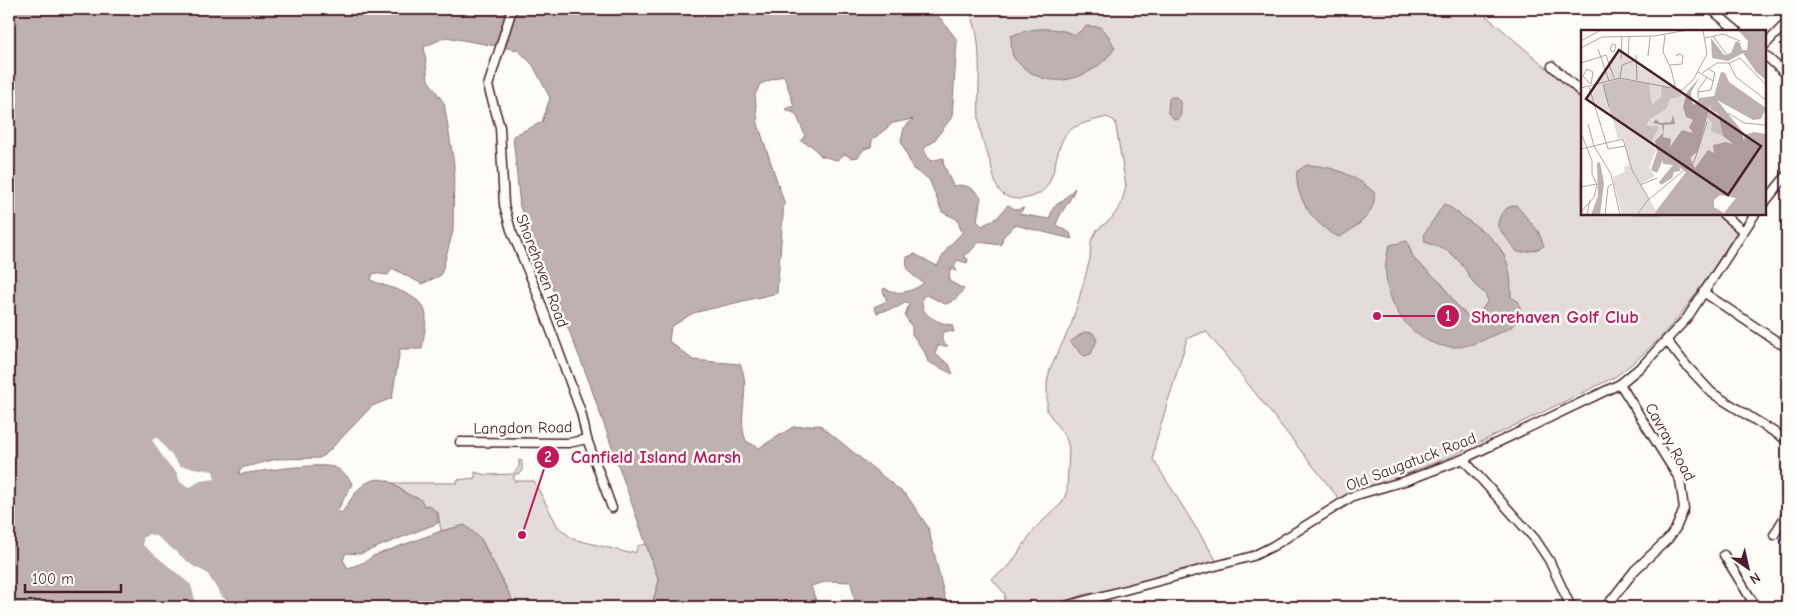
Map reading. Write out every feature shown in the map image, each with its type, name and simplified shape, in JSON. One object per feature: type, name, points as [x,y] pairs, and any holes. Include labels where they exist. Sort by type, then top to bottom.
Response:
[{"type":"street","name":"Shorehaven Road","points":[[512,9],[488,90],[500,127],[505,214],[581,412],[587,439],[612,508]]},
{"type":"street","points":[[1711,9],[1737,30]]},
{"type":"street","points":[[1766,44],[1787,22]]},
{"type":"street","points":[[1766,56],[1787,75]]},
{"type":"street","points":[[1552,66],[1581,91]]},
{"type":"street","points":[[1766,201],[1787,175]]},
{"type":"street","points":[[1724,215],[1742,230]]},
{"type":"street","name":"Old Saugatuck Road","points":[[1066,606],[1253,556],[1273,546],[1353,496],[1408,480],[1463,459],[1620,384],[1667,340],[1686,318],[1753,215]]},
{"type":"street","points":[[1703,292],[1787,348]]},
{"type":"street","points":[[1667,340],[1699,382],[1712,393],[1787,440]]},
{"type":"street","name":"Cavray Road","points":[[1606,607],[1635,570],[1668,540],[1676,528],[1684,509],[1680,480],[1620,384]]},
{"type":"street","name":"Langdon Road","points":[[460,442],[569,443],[587,439]]},
{"type":"street","points":[[1463,459],[1535,540],[1549,560],[1571,607]]},
{"type":"street","points":[[1774,535],[1787,514]]},
{"type":"street","points":[[1724,555],[1756,607]]},
{"type":"shaded area","points":[[9,9],[929,9],[941,19],[957,40],[952,117],[933,142],[926,146],[924,150],[930,161],[944,158],[943,163],[953,186],[969,187],[981,197],[977,221],[982,226],[998,217],[1008,205],[1016,210],[1024,208],[1019,214],[1049,219],[1054,206],[1061,202],[1075,188],[1056,225],[1070,233],[1072,239],[1015,225],[1003,237],[1001,245],[979,242],[969,253],[963,255],[968,259],[967,263],[957,260],[954,266],[957,271],[950,269],[949,281],[964,289],[960,294],[945,304],[927,295],[923,296],[922,302],[926,313],[935,320],[952,325],[954,332],[947,331],[942,333],[942,341],[948,346],[938,346],[935,354],[949,364],[953,374],[928,362],[925,353],[912,334],[912,327],[905,316],[909,304],[906,302],[898,307],[877,313],[874,307],[887,301],[883,291],[884,288],[894,292],[904,292],[924,283],[913,276],[908,270],[907,257],[915,254],[937,266],[948,247],[962,233],[957,219],[942,212],[929,179],[913,169],[901,141],[904,128],[913,119],[893,123],[872,140],[871,147],[864,149],[858,157],[851,158],[845,154],[837,160],[821,156],[812,146],[801,141],[805,135],[796,114],[785,109],[794,106],[784,75],[760,84],[755,95],[758,124],[784,202],[777,293],[693,313],[671,327],[669,341],[693,360],[740,364],[745,383],[743,431],[746,441],[759,448],[793,427],[820,425],[907,496],[928,527],[947,607],[856,607],[851,582],[828,581],[811,586],[818,607],[651,607],[659,581],[587,376],[520,207],[513,136],[542,122],[550,98],[533,65],[518,50],[446,37],[424,47],[428,80],[444,103],[454,164],[453,231],[441,275],[422,284],[392,268],[388,275],[373,273],[371,280],[405,293],[420,303],[425,310],[426,318],[422,349],[400,349],[392,398],[372,406],[320,458],[277,459],[241,468],[239,472],[240,474],[318,466],[336,468],[350,479],[352,484],[337,511],[342,513],[364,484],[377,479],[391,482],[407,494],[419,498],[424,506],[429,505],[438,513],[438,523],[360,554],[346,553],[343,560],[348,568],[365,562],[373,556],[441,531],[465,525],[481,539],[516,607],[240,607],[214,591],[202,574],[151,538],[148,540],[154,549],[190,578],[200,607],[9,607]]},
{"type":"shaded area","points":[[968,9],[1478,9],[1581,97],[1581,215],[1718,215],[1737,231],[1684,310],[1653,344],[1615,377],[1450,457],[1357,491],[1340,500],[1206,331],[1187,339],[1155,444],[1153,459],[1218,563],[1115,589],[1083,595],[1051,607],[1004,607],[1005,594],[992,579],[1010,565],[1035,528],[1062,503],[1067,491],[1069,448],[1066,438],[1047,411],[1047,383],[1050,369],[1071,325],[1077,306],[1090,259],[1091,241],[1097,230],[1111,219],[1121,205],[1126,186],[1115,121],[1107,117],[1079,125],[1066,134],[1061,144],[1052,175],[1042,191],[1033,197],[1019,199],[1011,198],[1000,191],[983,141],[980,126],[979,63],[977,34]]},
{"type":"shaded area","points":[[1087,26],[1100,27],[1108,35],[1115,48],[1098,66],[1076,77],[1064,80],[1041,78],[1025,69],[1013,56],[1011,36],[1035,29],[1059,30],[1075,35]]},
{"type":"shaded area","points":[[1176,97],[1181,105],[1178,120],[1168,113],[1169,99]]},
{"type":"shaded area","points":[[1307,165],[1326,167],[1343,172],[1374,192],[1374,199],[1369,213],[1358,225],[1339,237],[1315,219],[1303,201],[1297,181],[1297,171]]},
{"type":"shaded area","points":[[1444,204],[1488,235],[1502,251],[1509,271],[1511,297],[1519,302],[1521,314],[1515,323],[1506,330],[1478,342],[1458,347],[1435,344],[1420,336],[1407,325],[1397,311],[1390,295],[1386,278],[1386,261],[1390,245],[1407,241],[1414,259],[1442,284],[1458,307],[1468,316],[1477,316],[1488,301],[1485,293],[1476,286],[1461,263],[1454,256],[1425,242],[1424,234]]},
{"type":"shaded area","points":[[1516,205],[1538,231],[1544,246],[1531,251],[1517,252],[1498,227],[1502,212]]},
{"type":"shaded area","points":[[1084,332],[1093,333],[1097,340],[1091,354],[1084,356],[1070,342]]},
{"type":"shaded area","points":[[519,460],[522,461],[522,472],[514,475],[514,481],[534,481],[558,527],[573,539],[629,553],[631,551],[635,553],[638,546],[646,544],[659,581],[651,607],[516,607],[481,539],[465,526],[441,531],[438,513],[424,506],[392,483],[457,483],[457,480],[475,478],[475,472],[485,475],[513,474],[519,467]]},
{"type":"pier","points":[[157,437],[180,466],[213,471],[215,479],[200,481],[189,488],[180,482],[177,473],[166,462],[152,440]]},
{"type":"pier","points":[[149,534],[158,537],[193,566],[207,573],[220,594],[226,597],[213,593],[200,576],[152,542],[192,577],[203,607],[197,607],[191,585],[143,545],[143,538]]},
{"type":"place","name":"Shorehaven Golf Club","points":[[1377,316]]},
{"type":"place","name":"Canfield Island Marsh","points":[[522,535]]}]
